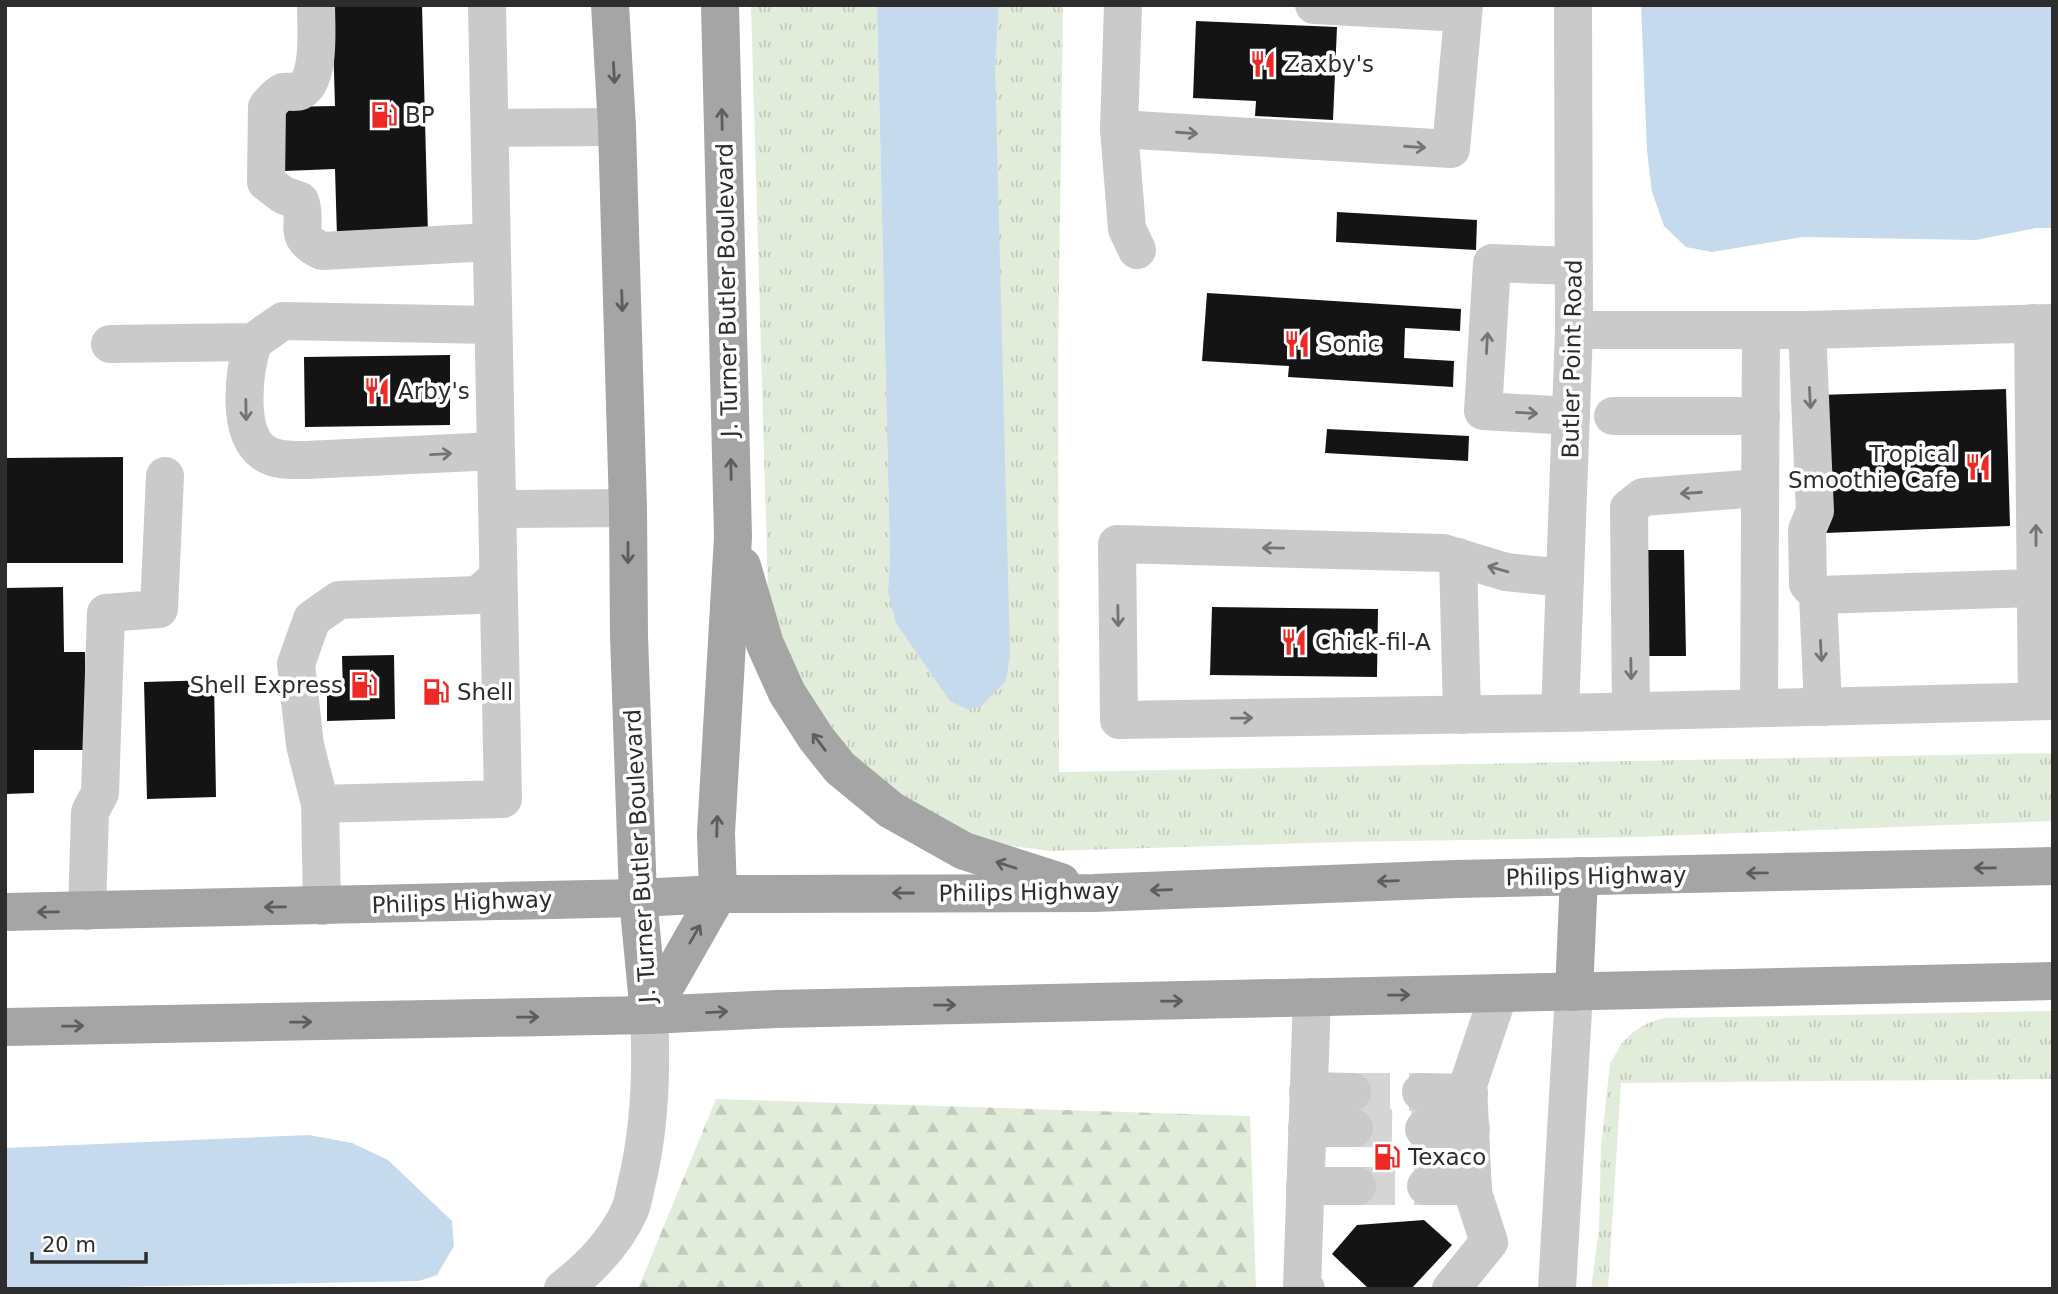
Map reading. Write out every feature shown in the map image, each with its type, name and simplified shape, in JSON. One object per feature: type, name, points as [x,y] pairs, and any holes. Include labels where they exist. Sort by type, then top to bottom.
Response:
[{"type":"main road","name":"J. Turner Butler Boulevard","points":[[610,5],[617,127],[628,508],[628,636],[638,898],[649,1015]]},
{"type":"main road","name":"J. Turner Butler Boulevard","points":[[649,1015],[718,894],[716,832],[733,537],[720,5]]},
{"type":"main road","points":[[733,537],[765,644],[787,693],[816,738],[840,768],[891,810],[964,851],[1094,893]]},
{"type":"main road","name":"Philips Highway","points":[[5,912],[718,894],[1094,893],[1457,878],[2053,866]]},
{"type":"main road","points":[[1574,992],[1579,876]]},
{"type":"main road","points":[[5,1027],[649,1015],[776,1009],[2053,981]]},
{"type":"lane","points":[[316,5],[316,47],[311,81],[302,90],[283,93],[274,98],[267,107],[266,181],[283,195],[300,201],[303,210],[301,231],[309,245],[322,251],[491,242]]},
{"type":"lane","points":[[320,804],[503,799],[487,5]]},
{"type":"lane","points":[[1124,5],[1119,129],[1127,229],[1137,250]]},
{"type":"lane","points":[[1119,129],[1451,149],[1464,9],[1314,5]]},
{"type":"lane","name":"Butler Point Road","points":[[1560,713],[1574,330],[1573,5]]},
{"type":"lane","points":[[489,128],[617,127]]},
{"type":"lane","points":[[1571,416],[1483,411],[1492,263],[1574,266]]},
{"type":"lane","points":[[110,344],[253,342],[283,321],[493,325]]},
{"type":"lane","points":[[1565,578],[1506,572],[1443,553],[1117,544],[1119,720],[2045,701],[2042,612],[2043,323],[1761,331],[1574,330]]},
{"type":"lane","points":[[1807,330],[1815,511],[1807,530],[1808,584],[1818,595],[1823,707]]},
{"type":"lane","points":[[1759,708],[1761,331]]},
{"type":"lane","points":[[253,342],[247,361],[246,424],[253,442],[265,454],[284,460],[306,460],[496,451]]},
{"type":"lane","points":[[1613,416],[1761,416]]},
{"type":"lane","points":[[87,911],[90,811],[100,793],[106,613],[159,609],[165,476]]},
{"type":"lane","points":[[1631,711],[1629,508],[1643,497],[1759,488]]},
{"type":"lane","points":[[497,509],[628,508]]},
{"type":"lane","points":[[1458,557],[1462,715]]},
{"type":"lane","points":[[322,906],[320,804],[304,745],[296,664],[312,620],[339,600],[478,595],[498,577]]},
{"type":"lane","points":[[1818,595],[2042,612]]},
{"type":"lane","points":[[1558,1289],[1574,992]]},
{"type":"lane","points":[[1451,1289],[1489,1242],[1473,1193],[1468,1085],[1499,993]]},
{"type":"lane","points":[[1306,1289],[1302,1286],[1312,998]]},
{"type":"lane","points":[[563,1289],[582,1274],[609,1243],[630,1211],[643,1156],[652,1061],[649,1015]]},
{"type":"lane","points":[[1421,1092],[1470,1111]]},
{"type":"lane","points":[[1308,1110],[1353,1110]]},
{"type":"lane","points":[[1424,1129],[1470,1111]]},
{"type":"lane","points":[[1305,1186],[1357,1186]]},
{"type":"lane","points":[[1426,1186],[1474,1186]]},
{"type":"green space","points":[[751,5],[877,5],[890,559],[888,591],[995,68],[999,5],[1063,5],[1058,355],[1059,772],[2053,753],[2053,821],[1637,837],[1050,851],[995,843],[943,825],[860,769],[796,680],[768,590]]},
{"type":"green space","points":[[2053,1011],[2053,1079],[1621,1083],[1608,1289],[1591,1289],[1599,1229],[1601,1146],[1610,1064],[1622,1043],[1633,1032],[1663,1018]]},
{"type":"green space","points":[[716,1099],[1250,1116],[1256,1289],[638,1289]]},
{"type":"water","points":[[877,5],[999,5],[995,68],[1010,655],[1006,681],[980,707],[967,709],[950,701],[896,623],[888,591],[890,559]]},
{"type":"water","points":[[1641,5],[2053,5],[2053,228],[2036,228],[1976,240],[1803,237],[1712,252],[1686,247],[1664,226],[1652,192],[1647,151]]},
{"type":"water","points":[[309,1135],[352,1143],[388,1160],[452,1221],[454,1246],[437,1275],[419,1281],[5,1289],[5,1148]]},
{"type":"building","points":[[332,5],[422,5],[428,235],[337,237],[335,169],[284,171],[283,107],[335,106]]},
{"type":"building","points":[[1196,21],[1337,27],[1333,120],[1255,116],[1256,101],[1193,98]]},
{"type":"building","points":[[1337,212],[1477,220],[1476,250],[1336,242]]},
{"type":"building","points":[[1207,293],[1461,309],[1460,331],[1405,328],[1404,358],[1454,361],[1453,387],[1288,377],[1289,366],[1202,361]]},
{"type":"building","name":"Arby's","points":[[450,355],[450,425],[305,427],[304,357]]},
{"type":"building","points":[[2006,389],[2010,526],[1824,533],[1819,395]]},
{"type":"building","points":[[1327,429],[1469,436],[1468,461],[1325,453]]},
{"type":"building","points":[[123,457],[123,563],[5,563],[5,458]]},
{"type":"building","points":[[1645,550],[1684,550],[1686,656],[1646,656]]},
{"type":"building","points":[[63,587],[64,652],[85,652],[87,750],[34,750],[34,793],[5,794],[5,588]]},
{"type":"building","name":"Chick-fil-A","points":[[1212,607],[1378,609],[1377,677],[1210,675]]},
{"type":"building","points":[[394,655],[395,719],[327,721],[327,693],[343,692],[342,656]]},
{"type":"building","points":[[214,680],[216,797],[147,799],[144,682]]},
{"type":"building","points":[[1424,1220],[1452,1245],[1411,1289],[1369,1289],[1332,1254],[1357,1225]]},
{"type":"tunnel","points":[[1352,1092],[1421,1092]]},
{"type":"tunnel","points":[[1354,1128],[1424,1129]]},
{"type":"tunnel","points":[[1357,1186],[1426,1186]]},
{"type":"place","name":"Zaxby's","points":[[1263,64]]},
{"type":"place","name":"BP","points":[[384,115]]},
{"type":"place","name":"Sonic","points":[[1297,344]]},
{"type":"place","name":"Arby's","points":[[377,391]]},
{"type":"place","name":"Tropical Smoothie Cafe","points":[[1978,467]]},
{"type":"place","name":"Chick-fil-A","points":[[1294,642]]},
{"type":"place","name":"Shell Express","points":[[364,685]]},
{"type":"place","name":"Shell","points":[[436,692]]},
{"type":"place","name":"Texaco","points":[[1387,1157]]}]
